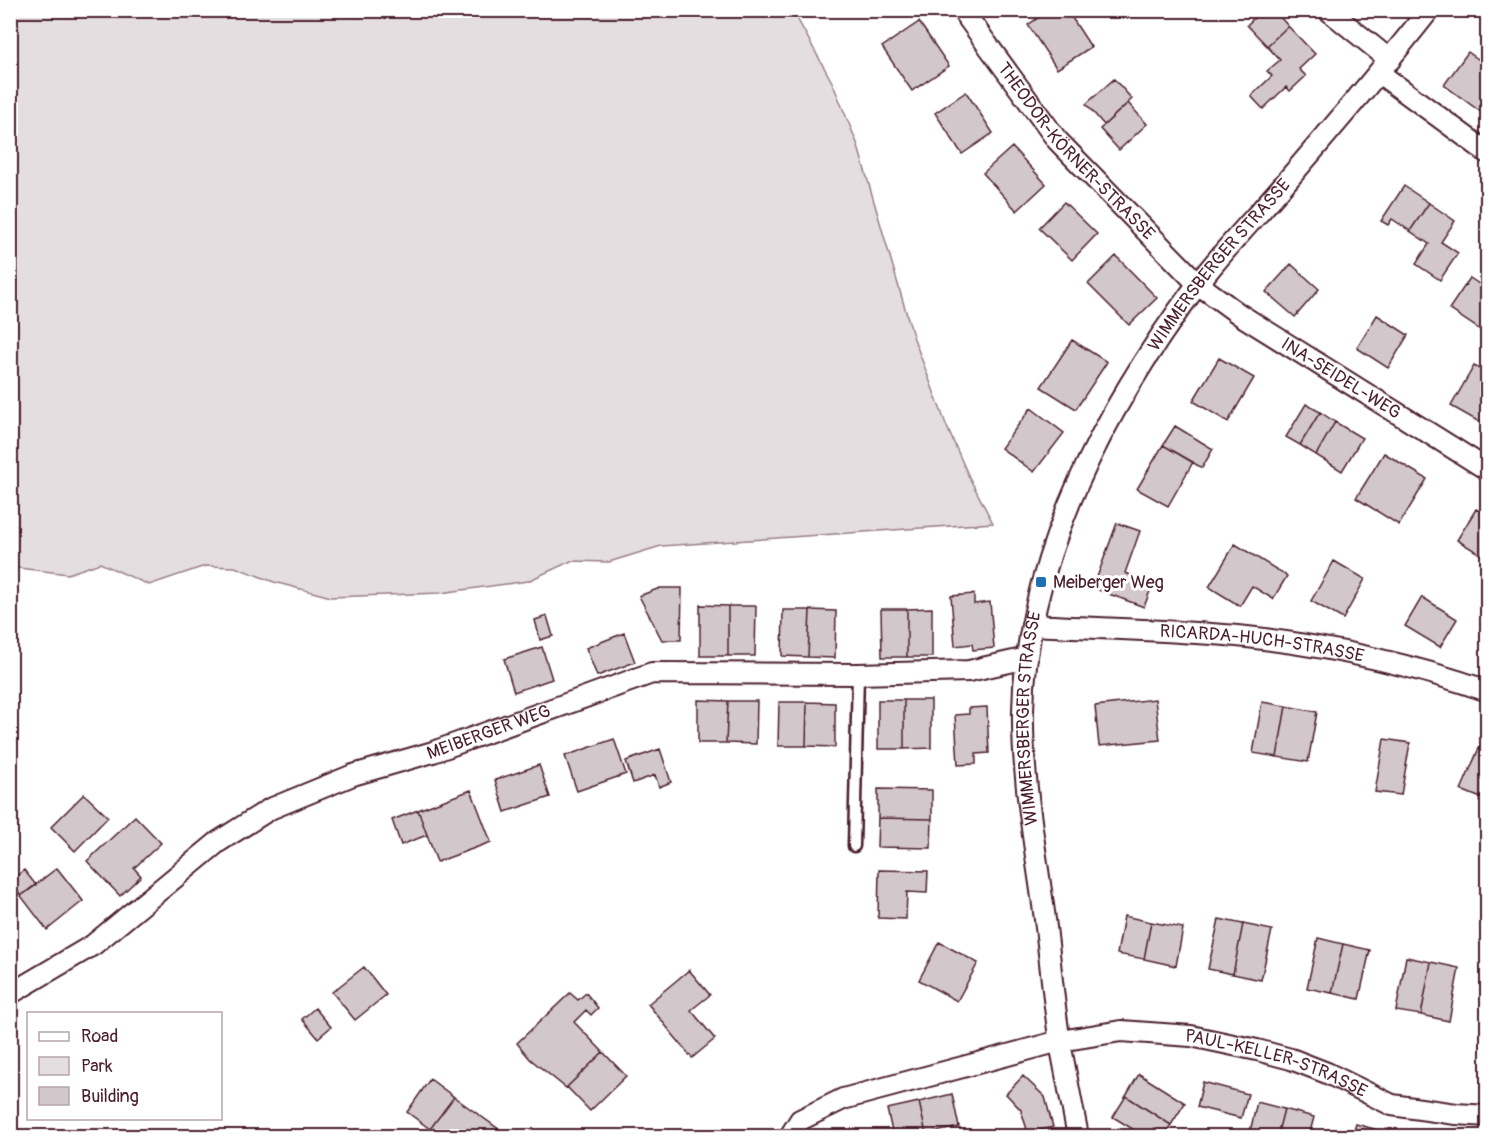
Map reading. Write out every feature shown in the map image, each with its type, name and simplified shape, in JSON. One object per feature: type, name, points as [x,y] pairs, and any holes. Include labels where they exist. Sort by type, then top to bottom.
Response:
[{"type":"street","name":"THEODOR-KÖRNER-STRASSE","points":[[962,10],[1057,140],[1198,284]]},
{"type":"street","points":[[1328,10],[1384,66],[1488,153]]},
{"type":"street","name":"WIMMERSBERGER STRASSE","points":[[1078,1137],[1060,1041],[1024,775],[1023,709],[1027,658],[1046,565],[1078,484],[1112,417],[1151,350],[1198,284],[1429,10]]},
{"type":"street","name":"INA-SEIDEL-WEG","points":[[1198,284],[1239,314],[1488,470]]},
{"type":"street","name":"RICARDA-HUCH-STRASSE","points":[[1032,625],[1247,637],[1361,655],[1434,672],[1488,691]]},
{"type":"street","name":"MEIBERGER WEG","points":[[10,993],[93,945],[218,842],[270,809],[354,775],[433,752],[652,673],[858,674],[969,671],[1027,658]]},
{"type":"street","name":"PAUL-KELLER-STRASSE","points":[[1060,1041],[1121,1031],[1191,1036],[1292,1059],[1327,1073],[1392,1106],[1488,1116]]},
{"type":"street","points":[[789,1137],[800,1120],[843,1099],[1060,1041]]},
{"type":"lane","points":[[854,846],[858,674]]},
{"type":"green space","points":[[11,10],[793,11],[832,82],[857,143],[913,336],[947,427],[993,523],[661,546],[609,562],[571,561],[528,581],[440,593],[331,597],[274,582],[235,567],[205,566],[149,585],[100,563],[68,574],[11,567]]},
{"type":"building","points":[[1049,10],[1067,10],[1091,47],[1057,69],[1028,25]]},
{"type":"building","points":[[1262,10],[1274,10],[1288,26],[1267,46],[1247,25]]},
{"type":"building","points":[[919,22],[949,66],[912,91],[882,47]]},
{"type":"building","points":[[1288,26],[1315,54],[1299,69],[1306,76],[1290,91],[1286,87],[1263,109],[1251,96],[1272,76],[1267,71],[1280,60],[1267,46]]},
{"type":"building","points":[[1468,52],[1488,66],[1488,112],[1485,115],[1444,85]]},
{"type":"building","points":[[1114,79],[1132,99],[1104,125],[1086,104]]},
{"type":"building","points":[[966,92],[993,133],[962,154],[935,113]]},
{"type":"building","points":[[1128,103],[1147,124],[1119,150],[1100,129]]},
{"type":"building","points":[[1012,147],[1046,184],[1017,211],[983,173]]},
{"type":"building","points":[[1404,186],[1429,203],[1410,231],[1392,219],[1388,225],[1381,221]]},
{"type":"building","points":[[1064,202],[1097,234],[1072,260],[1039,228]]},
{"type":"building","points":[[1429,203],[1455,221],[1441,242],[1458,253],[1440,280],[1416,264],[1429,244],[1410,231]]},
{"type":"building","points":[[1116,256],[1157,298],[1129,325],[1088,284]]},
{"type":"building","points":[[1291,264],[1319,289],[1295,317],[1266,292]]},
{"type":"building","points":[[1470,278],[1488,290],[1488,335],[1449,309]]},
{"type":"building","points":[[1377,315],[1408,335],[1388,368],[1357,348]]},
{"type":"building","points":[[1072,340],[1107,362],[1076,409],[1041,387]]},
{"type":"building","points":[[1219,358],[1254,378],[1228,422],[1193,401]]},
{"type":"building","points":[[1474,366],[1488,373],[1488,427],[1451,406]]},
{"type":"building","points":[[1306,404],[1320,412],[1300,445],[1286,437]]},
{"type":"building","points":[[1031,408],[1064,433],[1034,472],[1001,448]]},
{"type":"building","points":[[1320,412],[1335,422],[1316,455],[1300,445]]},
{"type":"building","points":[[1335,422],[1362,438],[1342,471],[1316,455]]},
{"type":"building","points":[[1175,426],[1213,449],[1202,468],[1163,445]]},
{"type":"building","points":[[1163,445],[1193,462],[1168,506],[1137,489]]},
{"type":"building","points":[[1384,453],[1427,479],[1399,525],[1356,498]]},
{"type":"building","points":[[1476,509],[1488,516],[1488,559],[1457,540]]},
{"type":"building","points":[[1117,523],[1140,531],[1125,573],[1153,583],[1144,607],[1093,588]]},
{"type":"building","points":[[1235,544],[1287,576],[1273,599],[1252,586],[1240,606],[1209,587]]},
{"type":"building","points":[[1334,561],[1365,579],[1343,619],[1311,601]]},
{"type":"building","points":[[660,588],[682,588],[681,640],[662,640],[639,596]]},
{"type":"building","points":[[974,594],[974,604],[990,602],[994,648],[973,650],[972,644],[955,646],[951,596]]},
{"type":"building","points":[[1422,597],[1457,619],[1440,647],[1405,626]]},
{"type":"building","points":[[700,605],[728,606],[728,656],[700,656]]},
{"type":"building","points":[[728,606],[756,606],[755,656],[728,656]]},
{"type":"building","points":[[932,608],[932,657],[907,657],[907,609]]},
{"type":"building","points":[[881,609],[907,609],[907,657],[882,657]]},
{"type":"building","points":[[783,610],[810,610],[808,657],[782,656]]},
{"type":"building","points":[[810,610],[836,611],[835,658],[808,657]]},
{"type":"building","points":[[547,616],[553,636],[540,640],[535,620]]},
{"type":"building","points":[[624,633],[635,662],[597,676],[586,648]]},
{"type":"building","points":[[542,647],[552,679],[514,692],[504,659]]},
{"type":"building","points":[[1155,699],[1160,740],[1099,746],[1095,706]]},
{"type":"building","points":[[698,700],[728,701],[726,743],[698,743]]},
{"type":"building","points":[[878,700],[904,700],[904,749],[878,749]]},
{"type":"building","points":[[904,700],[931,700],[931,748],[904,749]]},
{"type":"building","points":[[728,701],[757,701],[756,744],[726,743]]},
{"type":"building","points":[[779,702],[807,702],[806,746],[778,746]]},
{"type":"building","points":[[807,702],[835,703],[835,747],[806,746]]},
{"type":"building","points":[[1262,702],[1286,706],[1277,757],[1253,753]]},
{"type":"building","points":[[1286,706],[1317,712],[1308,762],[1277,757]]},
{"type":"building","points":[[987,707],[989,753],[976,754],[976,764],[958,765],[955,715],[969,714],[969,708]]},
{"type":"building","points":[[614,739],[626,774],[577,791],[565,756]]},
{"type":"building","points":[[1384,739],[1410,743],[1401,795],[1375,792]]},
{"type":"building","points":[[1479,748],[1488,751],[1488,784],[1481,798],[1461,790]]},
{"type":"building","points":[[660,749],[671,782],[659,787],[655,775],[633,783],[626,761]]},
{"type":"building","points":[[539,765],[550,797],[505,812],[495,780]]},
{"type":"building","points":[[878,789],[932,790],[932,819],[878,818]]},
{"type":"building","points":[[471,790],[491,842],[437,862],[418,810]]},
{"type":"building","points":[[84,794],[108,817],[75,851],[51,827]]},
{"type":"building","points":[[418,810],[427,835],[401,845],[392,820]]},
{"type":"building","points":[[135,816],[161,843],[134,868],[141,876],[120,896],[87,861]]},
{"type":"building","points":[[878,818],[932,819],[931,848],[877,847]]},
{"type":"building","points":[[57,868],[83,901],[47,930],[21,896]]},
{"type":"building","points":[[24,870],[36,885],[21,896],[10,881]]},
{"type":"building","points":[[879,870],[928,871],[927,893],[907,892],[906,919],[878,918]]},
{"type":"building","points":[[1124,916],[1151,922],[1144,959],[1117,954]]},
{"type":"building","points":[[1219,919],[1243,924],[1233,974],[1208,969]]},
{"type":"building","points":[[1151,922],[1183,928],[1176,966],[1144,959]]},
{"type":"building","points":[[1243,924],[1272,930],[1261,980],[1233,974]]},
{"type":"building","points":[[1318,938],[1343,944],[1332,993],[1307,988]]},
{"type":"building","points":[[939,942],[978,963],[957,1001],[919,980]]},
{"type":"building","points":[[1343,944],[1370,950],[1359,999],[1332,993]]},
{"type":"building","points":[[1406,957],[1431,962],[1421,1015],[1396,1011]]},
{"type":"building","points":[[1431,962],[1459,968],[1449,1021],[1421,1015]]},
{"type":"building","points":[[364,967],[386,995],[355,1020],[332,992]]},
{"type":"building","points":[[689,970],[710,995],[691,1010],[715,1039],[692,1058],[648,1004]]},
{"type":"building","points":[[570,993],[578,1000],[586,993],[598,1008],[591,1015],[586,1010],[574,1022],[603,1052],[566,1088],[530,1059],[517,1043]]},
{"type":"building","points":[[315,1008],[331,1027],[318,1038],[302,1019]]},
{"type":"building","points":[[603,1052],[626,1076],[590,1111],[567,1087]]},
{"type":"building","points":[[1139,1074],[1185,1103],[1171,1125],[1126,1096]]},
{"type":"building","points":[[1023,1076],[1045,1097],[1053,1127],[1028,1133],[1021,1110],[1006,1094]]},
{"type":"building","points":[[430,1079],[454,1097],[430,1129],[407,1112]]},
{"type":"building","points":[[1203,1082],[1248,1094],[1241,1118],[1197,1107]]},
{"type":"building","points":[[952,1094],[959,1127],[926,1134],[919,1102]]},
{"type":"building","points":[[1126,1096],[1171,1125],[1163,1136],[1144,1136],[1113,1117]]},
{"type":"building","points":[[454,1097],[500,1130],[495,1136],[441,1136],[430,1129]]},
{"type":"building","points":[[919,1102],[926,1134],[893,1136],[887,1109]]},
{"type":"building","points":[[1257,1102],[1284,1109],[1277,1136],[1249,1136]]},
{"type":"building","points":[[1284,1109],[1314,1117],[1309,1136],[1277,1136]]},
{"type":"building","points":[[1356,1124],[1400,1136],[1352,1136]]},
{"type":"place","name":"Meiberger Weg","points":[[1041,582]]}]
